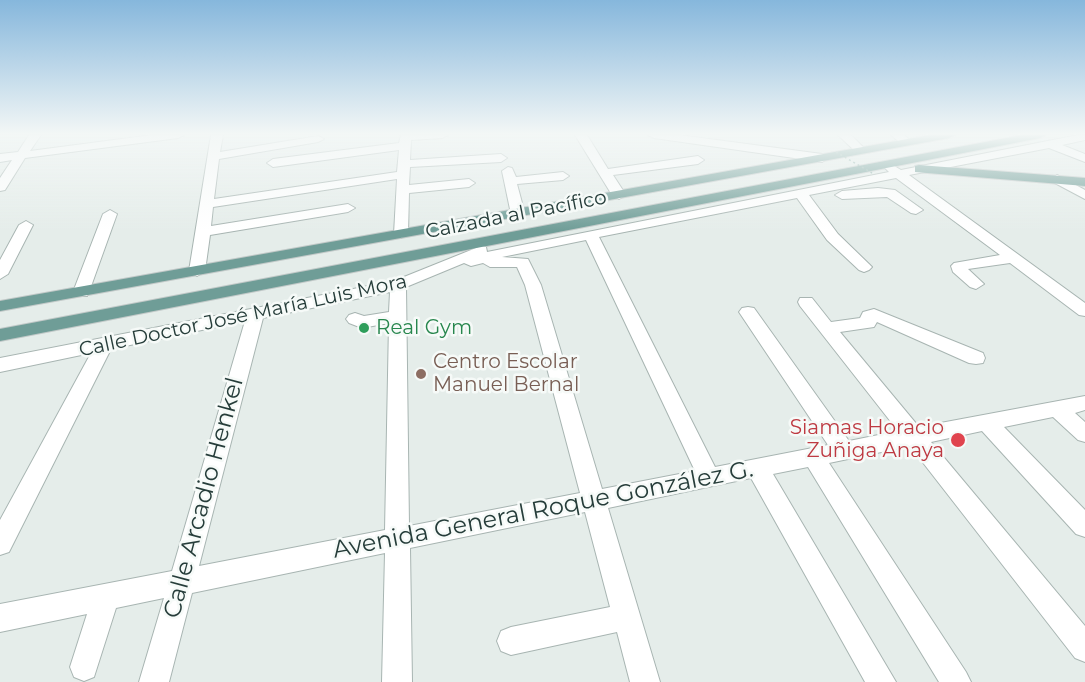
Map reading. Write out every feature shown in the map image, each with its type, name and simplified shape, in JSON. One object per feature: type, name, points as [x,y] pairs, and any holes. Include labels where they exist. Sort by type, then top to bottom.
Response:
[{"type":"main road","name":"Calzada al Pacífico","points":[[0,306],[769,167]]},
{"type":"main road","points":[[816,167],[821,177]]},
{"type":"main road","points":[[833,167],[845,184]]},
{"type":"main road","points":[[893,169],[902,167]]},
{"type":"main road","points":[[919,169],[1085,182]]},
{"type":"main road","name":"Calzada al Pacífico","points":[[0,335],[821,177],[845,184]]},
{"type":"street","points":[[0,187],[14,167]]},
{"type":"street","points":[[197,271],[212,167]]},
{"type":"street","points":[[207,200],[422,167]]},
{"type":"street","points":[[600,167],[619,195]]},
{"type":"street","points":[[604,173],[649,167]]},
{"type":"street","points":[[463,261],[801,194],[845,184],[893,169],[931,167]]},
{"type":"street","points":[[402,234],[403,169]]},
{"type":"street","points":[[893,169],[1085,311]]},
{"type":"street","points":[[518,214],[510,176],[563,176]]},
{"type":"street","points":[[1057,179],[1085,195]]},
{"type":"street","points":[[402,189],[470,183]]},
{"type":"street","points":[[845,184],[890,193],[916,210]]},
{"type":"street","points":[[744,192],[756,202]]},
{"type":"street","points":[[801,194],[838,245],[864,267]]},
{"type":"street","points":[[203,227],[334,201]]},
{"type":"street","points":[[203,227],[348,208]]},
{"type":"street","points":[[646,211],[656,222]]},
{"type":"street","points":[[81,292],[111,214]]},
{"type":"street","points":[[0,274],[27,225]]},
{"type":"street","points":[[591,235],[709,477]]},
{"type":"street","name":"Calle Doctor José María Luis Mora","points":[[0,365],[398,285],[463,261],[514,237]]},
{"type":"street","points":[[976,284],[961,272],[959,266],[1012,258]]},
{"type":"street","points":[[463,261],[523,262],[533,285],[592,501],[645,682]]},
{"type":"street","points":[[397,682],[393,317],[398,285]]},
{"type":"street","points":[[355,294],[393,317]]},
{"type":"street","points":[[334,299],[351,316],[362,322],[393,317]]},
{"type":"street","points":[[806,302],[1085,648]]},
{"type":"street","points":[[748,312],[844,451]]},
{"type":"street","points":[[827,328],[868,323],[869,316],[874,314],[976,358]]},
{"type":"street","name":"Calle Arcadio Henkel","points":[[154,682],[255,315]]},
{"type":"street","points":[[0,544],[104,345]]},
{"type":"street","name":"Avenida General Roque González G.","points":[[0,618],[1085,403]]},
{"type":"street","points":[[1057,409],[1085,434]]},
{"type":"street","points":[[987,423],[1085,526]]},
{"type":"street","points":[[814,457],[956,682]]},
{"type":"street","points":[[758,468],[881,682]]},
{"type":"street","points":[[84,667],[106,597]]},
{"type":"street","points":[[511,641],[626,617]]},
{"type":"path","points":[[860,167],[872,174]]},
{"type":"place","name":"Real Gym","points":[[364,328]]},
{"type":"place","name":"Centro Escolar Manuel Bernal","points":[[421,374]]},
{"type":"place","name":"Siamas Horacio Zuñiga Anaya","points":[[958,440]]}]
